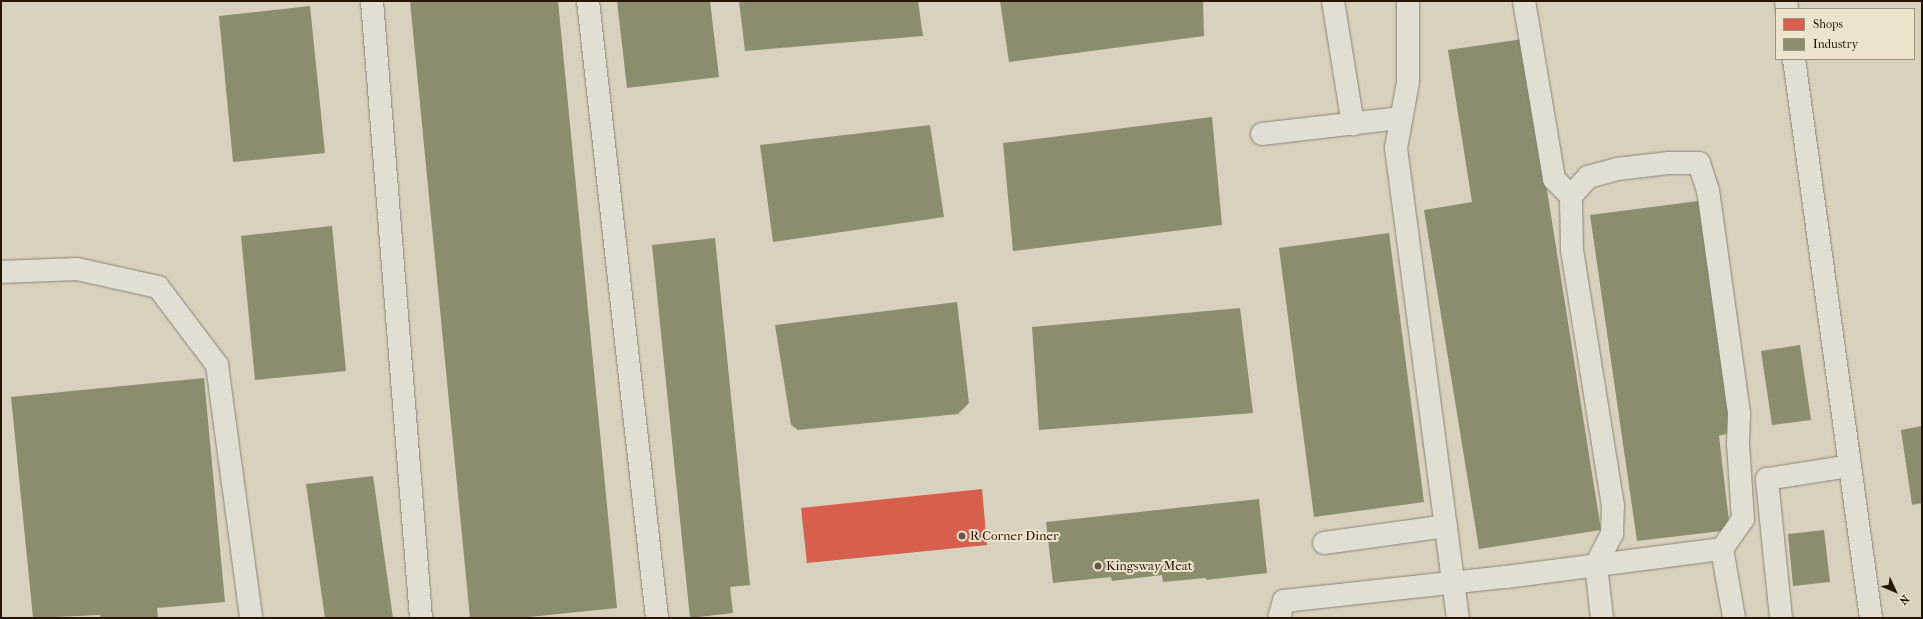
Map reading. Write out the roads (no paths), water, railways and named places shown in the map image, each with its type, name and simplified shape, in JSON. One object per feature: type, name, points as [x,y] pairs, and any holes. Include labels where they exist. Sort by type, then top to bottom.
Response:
[{"type":"lane","points":[[372,1],[421,618]]},
{"type":"lane","points":[[588,1],[657,618]]},
{"type":"lane","points":[[1333,1],[1353,124]]},
{"type":"lane","points":[[1408,1],[1408,82],[1396,148],[1458,618]]},
{"type":"lane","points":[[1524,1],[1554,179],[1571,196]]},
{"type":"lane","points":[[1794,60],[1872,618]]},
{"type":"lane","points":[[1262,134],[1401,118]]},
{"type":"lane","points":[[1602,618],[1596,565],[1612,533],[1613,506],[1572,250],[1571,196],[1588,177],[1617,169],[1699,163],[1708,190],[1739,414],[1738,444],[1742,519],[1722,549],[1734,618]]},
{"type":"lane","points":[[1,272],[77,269],[158,287],[217,365],[251,618]]},
{"type":"lane","points":[[1781,618],[1767,479],[1850,466]]},
{"type":"lane","points":[[1324,543],[1446,526]]},
{"type":"lane","points":[[1279,618],[1284,601],[1722,549]]},
{"type":"place","name":"R Corner Diner","points":[[962,536]]},
{"type":"place","name":"Kingsway Meat","points":[[1098,566]]}]
